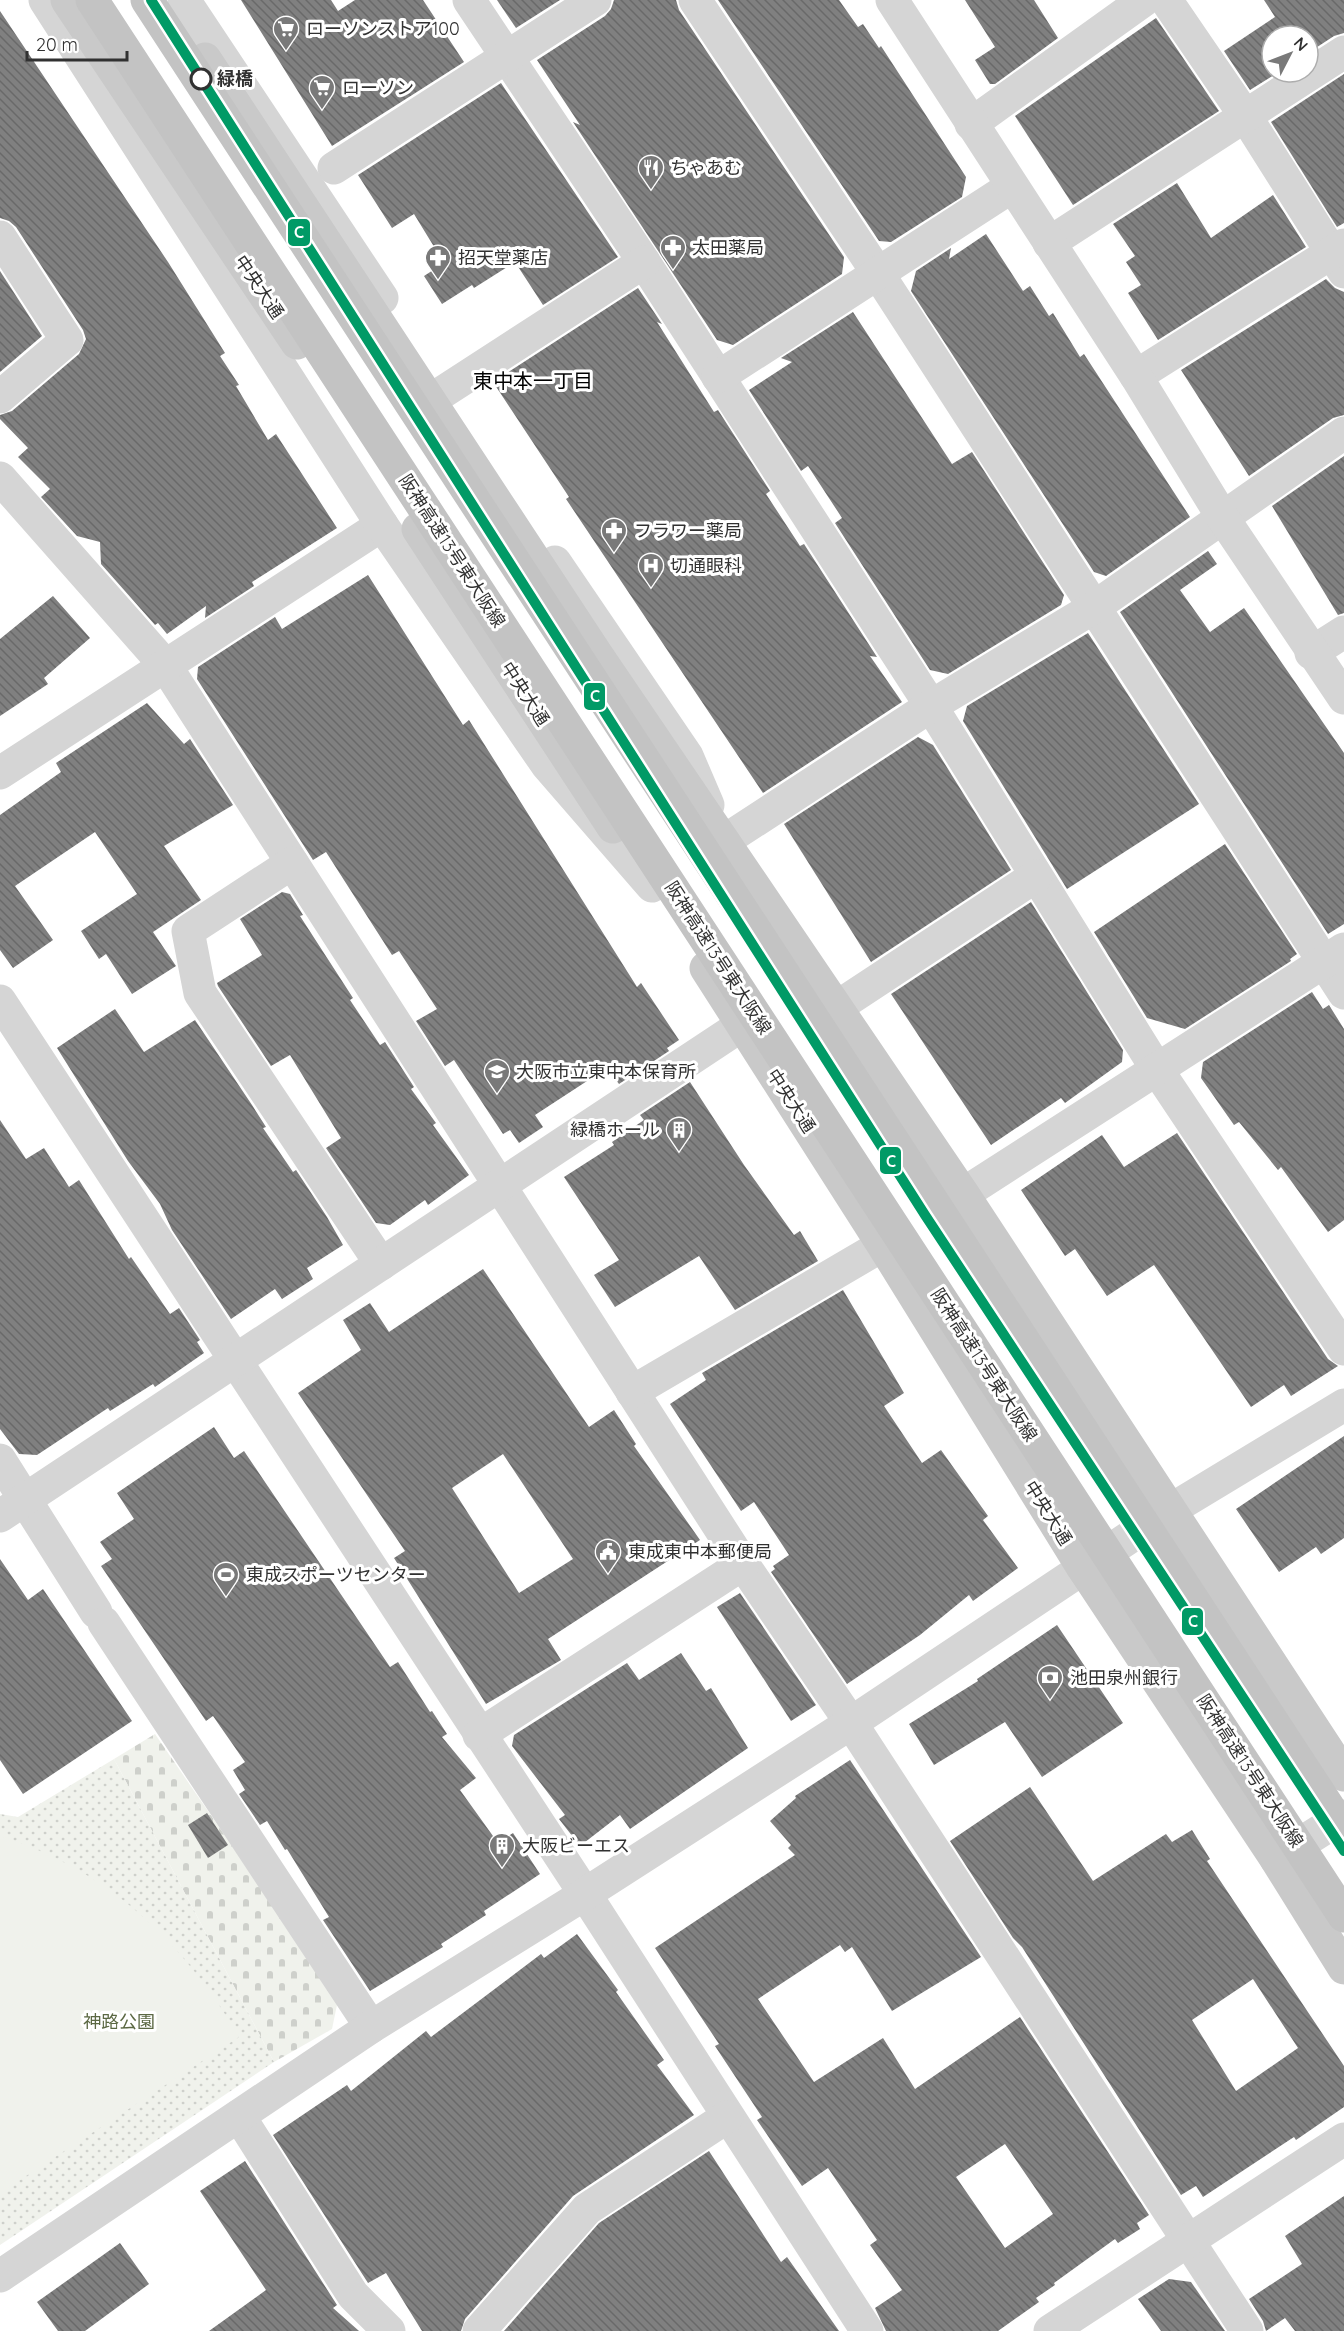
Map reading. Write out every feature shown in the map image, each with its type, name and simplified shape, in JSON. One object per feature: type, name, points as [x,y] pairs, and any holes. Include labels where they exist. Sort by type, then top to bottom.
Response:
[{"type":"highway","name":"阪神高速13号東大阪線","points":[[92,0],[1344,1916]]},
{"type":"highway","points":[[147,0],[1344,1831]]},
{"type":"main road","name":"中央大通","points":[[68,0],[328,390],[652,886],[883,1245],[1083,1568],[1276,1859],[1344,1968]]},
{"type":"main road","points":[[165,0],[597,655],[963,1194],[1172,1509],[1344,1775]]},
{"type":"street","points":[[45,0],[382,525],[547,765],[652,886]]},
{"type":"street","points":[[184,0],[442,392],[687,756],[724,841],[930,706],[1093,608],[1344,433]]},
{"type":"street","points":[[469,0],[644,262],[930,706],[1156,1068],[1344,1349]]},
{"type":"street","points":[[334,168],[595,0]]},
{"type":"street","points":[[695,0],[879,275],[1093,608],[1334,956],[1344,993]]},
{"type":"street","points":[[892,0],[1011,187],[1136,376],[1223,518],[1311,653],[1344,698]]},
{"type":"street","points":[[971,124],[1144,0]]},
{"type":"street","points":[[1136,376],[1340,257],[1166,0]]},
{"type":"street","points":[[1049,243],[1344,52]]},
{"type":"street","points":[[718,377],[879,275],[1011,187]]},
{"type":"street","points":[[0,237],[68,340],[0,397]]},
{"type":"street","points":[[442,392],[644,262]]},
{"type":"street","points":[[0,477],[165,665],[498,1187],[743,1564],[851,1723],[1189,2239],[1247,2331]]},
{"type":"street","points":[[0,773],[382,525]]},
{"type":"street","points":[[1311,653],[1344,632]]},
{"type":"street","points":[[292,863],[188,931],[200,993],[381,1264]]},
{"type":"street","points":[[837,1007],[1036,876]]},
{"type":"street","points":[[963,1194],[1156,1068],[1334,956]]},
{"type":"street","points":[[0,1001],[585,1894],[726,2117],[867,2331]]},
{"type":"street","points":[[13,1508],[742,1025]]},
{"type":"street","points":[[632,1392],[883,1245]]},
{"type":"street","points":[[0,2276],[371,2028],[851,1723],[1172,1509],[1344,1405]]},
{"type":"street","points":[[0,1460],[13,1508],[100,1617],[371,2028]]},
{"type":"street","points":[[479,1735],[743,1564]]},
{"type":"street","points":[[1276,1859],[1344,1816]]},
{"type":"street","points":[[239,2116],[353,2295],[389,2331]]},
{"type":"street","points":[[479,2331],[587,2209],[726,2117]]},
{"type":"street","points":[[1050,2331],[1344,2139]]},
{"type":"green space","points":[[155,1734],[338,2000],[332,2029],[274,2062],[114,1759]]},
{"type":"green space","name":"神路公園","points":[[114,1759],[274,2062],[0,2245],[0,1814],[18,1817]]},
{"type":"green space","name":"神路公園","points":[[0,1836],[39,1850],[75,1868],[108,1889],[139,1913],[193,1970],[239,2037],[0,2193]]},
{"type":"building","points":[[241,0],[331,0],[338,11],[355,0],[423,0],[464,62],[332,146]]},
{"type":"building","points":[[497,0],[560,0],[516,28]]},
{"type":"building","points":[[614,0],[676,0],[679,10],[844,257],[842,274],[733,345],[717,340],[573,122],[580,125],[537,60],[605,16]]},
{"type":"building","points":[[718,0],[839,0],[858,27],[863,24],[879,48],[881,46],[966,177],[962,197],[891,242],[879,241]]},
{"type":"building","points":[[965,0],[1034,0],[1058,38],[995,84],[990,84],[975,60],[995,47]]},
{"type":"building","points":[[1264,0],[1344,0],[1344,33],[1334,36],[1320,45],[1320,24],[1264,24],[1275,17]]},
{"type":"building","points":[[0,11],[168,262],[225,353],[220,356],[239,385],[236,386],[268,440],[276,434],[337,528],[252,582],[254,586],[205,618],[206,606],[167,634],[158,623],[155,625],[101,564],[100,542],[77,536],[41,497],[50,489],[18,457],[28,448],[0,419],[0,415],[12,411],[79,354],[86,339],[83,330],[16,227],[0,218]]},
{"type":"building","points":[[1156,18],[1219,111],[1073,205],[1015,116]]},
{"type":"building","points":[[1260,27],[1260,84],[1250,90],[1224,51]]},
{"type":"building","points":[[1344,74],[1344,223],[1337,227],[1271,122]]},
{"type":"building","points":[[501,83],[618,257],[543,305],[515,262],[474,288],[472,285],[442,304],[424,276],[444,263],[414,214],[392,228],[358,175]]},
{"type":"building","points":[[1177,183],[1211,238],[1273,195],[1306,247],[1158,340],[1128,293],[1141,285],[1126,262],[1135,256],[1113,224]]},
{"type":"building","points":[[986,234],[1023,291],[1030,286],[1049,316],[1053,313],[1080,357],[1084,354],[1190,517],[1106,576],[1094,572],[911,291],[916,271],[951,248],[949,259]]},
{"type":"building","points":[[0,271],[42,336],[0,372]]},
{"type":"building","points":[[1326,279],[1335,288],[1344,292],[1344,415],[1333,418],[1249,476],[1181,370]]},
{"type":"building","points":[[638,288],[714,412],[718,410],[770,491],[766,494],[800,546],[804,544],[877,657],[870,656],[902,702],[763,793],[566,499],[569,497],[493,382]]},
{"type":"building","points":[[853,312],[952,464],[972,452],[1064,595],[1061,605],[948,674],[930,670],[835,523],[842,518],[808,466],[801,471],[749,390],[792,362],[781,358]]},
{"type":"building","points":[[1344,456],[1344,613],[1338,615],[1272,506]]},
{"type":"building","points":[[1208,551],[1217,564],[1180,590],[1210,632],[1244,608],[1344,753],[1344,924],[1328,934],[1120,612]]},
{"type":"building","points":[[368,575],[463,725],[469,720],[637,987],[641,983],[679,1040],[667,1048],[669,1051],[619,1084],[607,1068],[535,1115],[543,1127],[519,1143],[510,1130],[503,1134],[454,1060],[445,1066],[416,1021],[437,1009],[399,951],[392,955],[326,852],[313,860],[197,679],[198,667],[275,617],[282,629]]},
{"type":"building","points":[[53,596],[90,638],[44,678],[48,684],[0,716],[0,639]]},
{"type":"building","points":[[1088,633],[1199,804],[1067,889],[963,721],[967,706]]},
{"type":"building","points":[[147,703],[184,744],[190,739],[233,805],[164,846],[201,900],[153,932],[176,966],[132,994],[106,954],[99,959],[81,931],[137,894],[95,832],[15,886],[53,940],[13,968],[0,950],[0,815],[61,772],[56,763]]},
{"type":"building","points":[[918,737],[933,745],[1011,870],[871,962],[784,824]]},
{"type":"building","points":[[1225,844],[1297,954],[1290,959],[1291,961],[1185,1029],[1147,1018],[1094,932]]},
{"type":"building","points":[[282,892],[290,894],[303,915],[300,916],[353,998],[350,1000],[380,1045],[385,1042],[414,1087],[411,1089],[436,1123],[433,1125],[469,1175],[428,1205],[425,1200],[390,1225],[376,1223],[326,1148],[341,1138],[290,1055],[271,1066],[217,983],[262,955],[240,919]]},
{"type":"building","points":[[1031,902],[1123,1050],[1122,1062],[1065,1103],[1061,1098],[991,1145],[891,994]]},
{"type":"building","points":[[1312,992],[1323,1009],[1329,1005],[1344,1029],[1344,1220],[1328,1232],[1281,1167],[1278,1170],[1239,1122],[1234,1125],[1201,1078],[1203,1062]]},
{"type":"building","points":[[115,1009],[144,1052],[195,1020],[266,1127],[263,1128],[293,1172],[296,1170],[343,1245],[307,1268],[313,1279],[282,1299],[275,1289],[231,1319],[172,1230],[160,1204],[128,1161],[57,1048]]},
{"type":"building","points":[[690,1082],[744,1165],[794,1235],[800,1231],[818,1261],[735,1310],[699,1256],[615,1307],[594,1275],[619,1260],[564,1177],[614,1145],[612,1142],[644,1120],[640,1115]]},
{"type":"building","points":[[0,1120],[26,1159],[44,1148],[69,1187],[79,1180],[129,1259],[131,1257],[170,1314],[179,1308],[200,1340],[197,1342],[204,1353],[155,1387],[153,1384],[110,1411],[108,1408],[37,1455],[19,1454],[0,1429]]},
{"type":"building","points":[[1177,1133],[1328,1359],[1338,1366],[1291,1396],[1284,1385],[1251,1407],[1154,1265],[1107,1296],[1075,1249],[1065,1256],[1021,1190],[1102,1135],[1124,1167]]},
{"type":"building","points":[[483,1269],[589,1427],[614,1410],[636,1444],[634,1446],[700,1540],[548,1639],[561,1660],[486,1704],[394,1558],[405,1551],[298,1393],[361,1350],[343,1320],[370,1303],[389,1332]],"holes":[[[503,1454],[573,1559],[519,1593],[452,1488]]]},
{"type":"building","points":[[843,1290],[904,1393],[884,1406],[922,1463],[941,1450],[988,1516],[983,1520],[1018,1568],[973,1601],[969,1595],[920,1635],[847,1684],[771,1572],[775,1569],[773,1566],[789,1555],[754,1502],[741,1511],[670,1404],[706,1380],[702,1373]]},
{"type":"building","points":[[214,1427],[234,1458],[244,1451],[390,1667],[398,1662],[430,1712],[432,1711],[447,1734],[442,1737],[476,1778],[460,1790],[498,1843],[513,1833],[540,1874],[484,1911],[486,1915],[441,1944],[443,1947],[370,1991],[323,1920],[329,1917],[287,1849],[285,1850],[267,1821],[260,1825],[239,1794],[245,1790],[233,1770],[245,1762],[213,1716],[206,1721],[101,1566],[112,1559],[100,1542],[134,1519],[117,1493]]},
{"type":"building","points":[[1344,1436],[1344,1538],[1321,1554],[1316,1547],[1279,1572],[1236,1509]]},
{"type":"building","points":[[0,1559],[28,1600],[43,1589],[132,1721],[23,1794],[0,1760]]},
{"type":"building","points":[[740,1593],[816,1705],[791,1721],[717,1607]]},
{"type":"building","name":"池田泉州銀行","points":[[1057,1625],[1123,1723],[1042,1777],[1005,1722],[934,1765],[909,1724],[978,1681],[977,1679]]},
{"type":"building","points":[[681,1653],[706,1691],[711,1688],[748,1748],[630,1829],[620,1815],[580,1846],[559,1819],[565,1815],[512,1746],[514,1735],[627,1663],[639,1680]]},
{"type":"building","points":[[850,1760],[981,1957],[892,2011],[852,1947],[845,1952],[840,1945],[758,1999],[814,2082],[883,2038],[915,2089],[1020,2017],[1149,2215],[1137,2223],[1140,2229],[1118,2243],[1115,2239],[1054,2283],[1055,2285],[1036,2298],[1039,2302],[998,2331],[886,2331],[875,2308],[902,2290],[870,2245],[877,2240],[828,2168],[802,2186],[757,2120],[762,2117],[715,2046],[719,2044],[655,1948],[795,1855],[788,1848],[791,1845],[770,1821],[796,1798],[795,1796]],"holes":[[[1005,2144],[1053,2214],[1005,2248],[956,2177]]]},
{"type":"building","points":[[1030,1787],[1093,1881],[1166,1834],[1172,1842],[1192,1830],[1210,1859],[1207,1861],[1344,2066],[1344,2107],[1296,2140],[1294,2137],[1203,2197],[1196,2186],[1181,2195],[1022,1947],[1013,1938],[950,1841]],"holes":[[[1253,1979],[1298,2048],[1236,2091],[1192,2020]]]},
{"type":"building","points":[[207,1813],[228,1845],[208,1858],[188,1825]]},
{"type":"building","points":[[577,1934],[618,1990],[616,1992],[664,2060],[657,2065],[694,2115],[573,2196],[465,2319],[461,2331],[422,2331],[386,2273],[368,2283],[273,2135],[347,2085],[351,2091],[426,2031],[431,2037],[541,1954],[544,1958]]},
{"type":"building","points":[[709,2151],[781,2262],[787,2257],[839,2331],[504,2331],[599,2223]]},
{"type":"building","points":[[245,2161],[337,2305],[333,2308],[359,2331],[209,2331],[266,2290],[200,2191]]},
{"type":"building","points":[[1344,2196],[1344,2331],[1295,2331],[1285,2318],[1266,2331],[1263,2321],[1249,2299],[1302,2264],[1285,2236]]},
{"type":"building","points":[[120,2243],[149,2284],[85,2331],[58,2331],[37,2302]]},
{"type":"building","points":[[1169,2279],[1191,2282],[1225,2331],[1161,2331],[1138,2299]]},
{"type":"transit line","name":"C","points":[[151,0],[925,1215],[1344,1851]]},
{"type":"place","name":"ローソンストア100","points":[[286,52]]},
{"type":"place","name":"緑橋","points":[[201,79]]},
{"type":"place","name":"ローソン","points":[[322,111]]},
{"type":"place","name":"ちゃあむ","points":[[651,191]]},
{"type":"place","name":"太田薬局","points":[[673,271]]},
{"type":"place","name":"招天堂薬店","points":[[438,281]]},
{"type":"place","name":"フラワー薬局","points":[[614,554]]},
{"type":"place","name":"切通眼科","points":[[651,589]]},
{"type":"place","name":"大阪市立東中本保育所","points":[[497,1095]]},
{"type":"place","name":"緑橋ホール","points":[[679,1153]]},
{"type":"place","name":"東成東中本郵便局","points":[[608,1575]]},
{"type":"place","name":"東成スポーツセンター","points":[[226,1598]]},
{"type":"place","name":"池田泉州銀行","points":[[1050,1701]]},
{"type":"place","name":"大阪ビーエス","points":[[502,1869]]},
{"type":"district","name":"東中本一丁目","points":[[533,381]]}]
